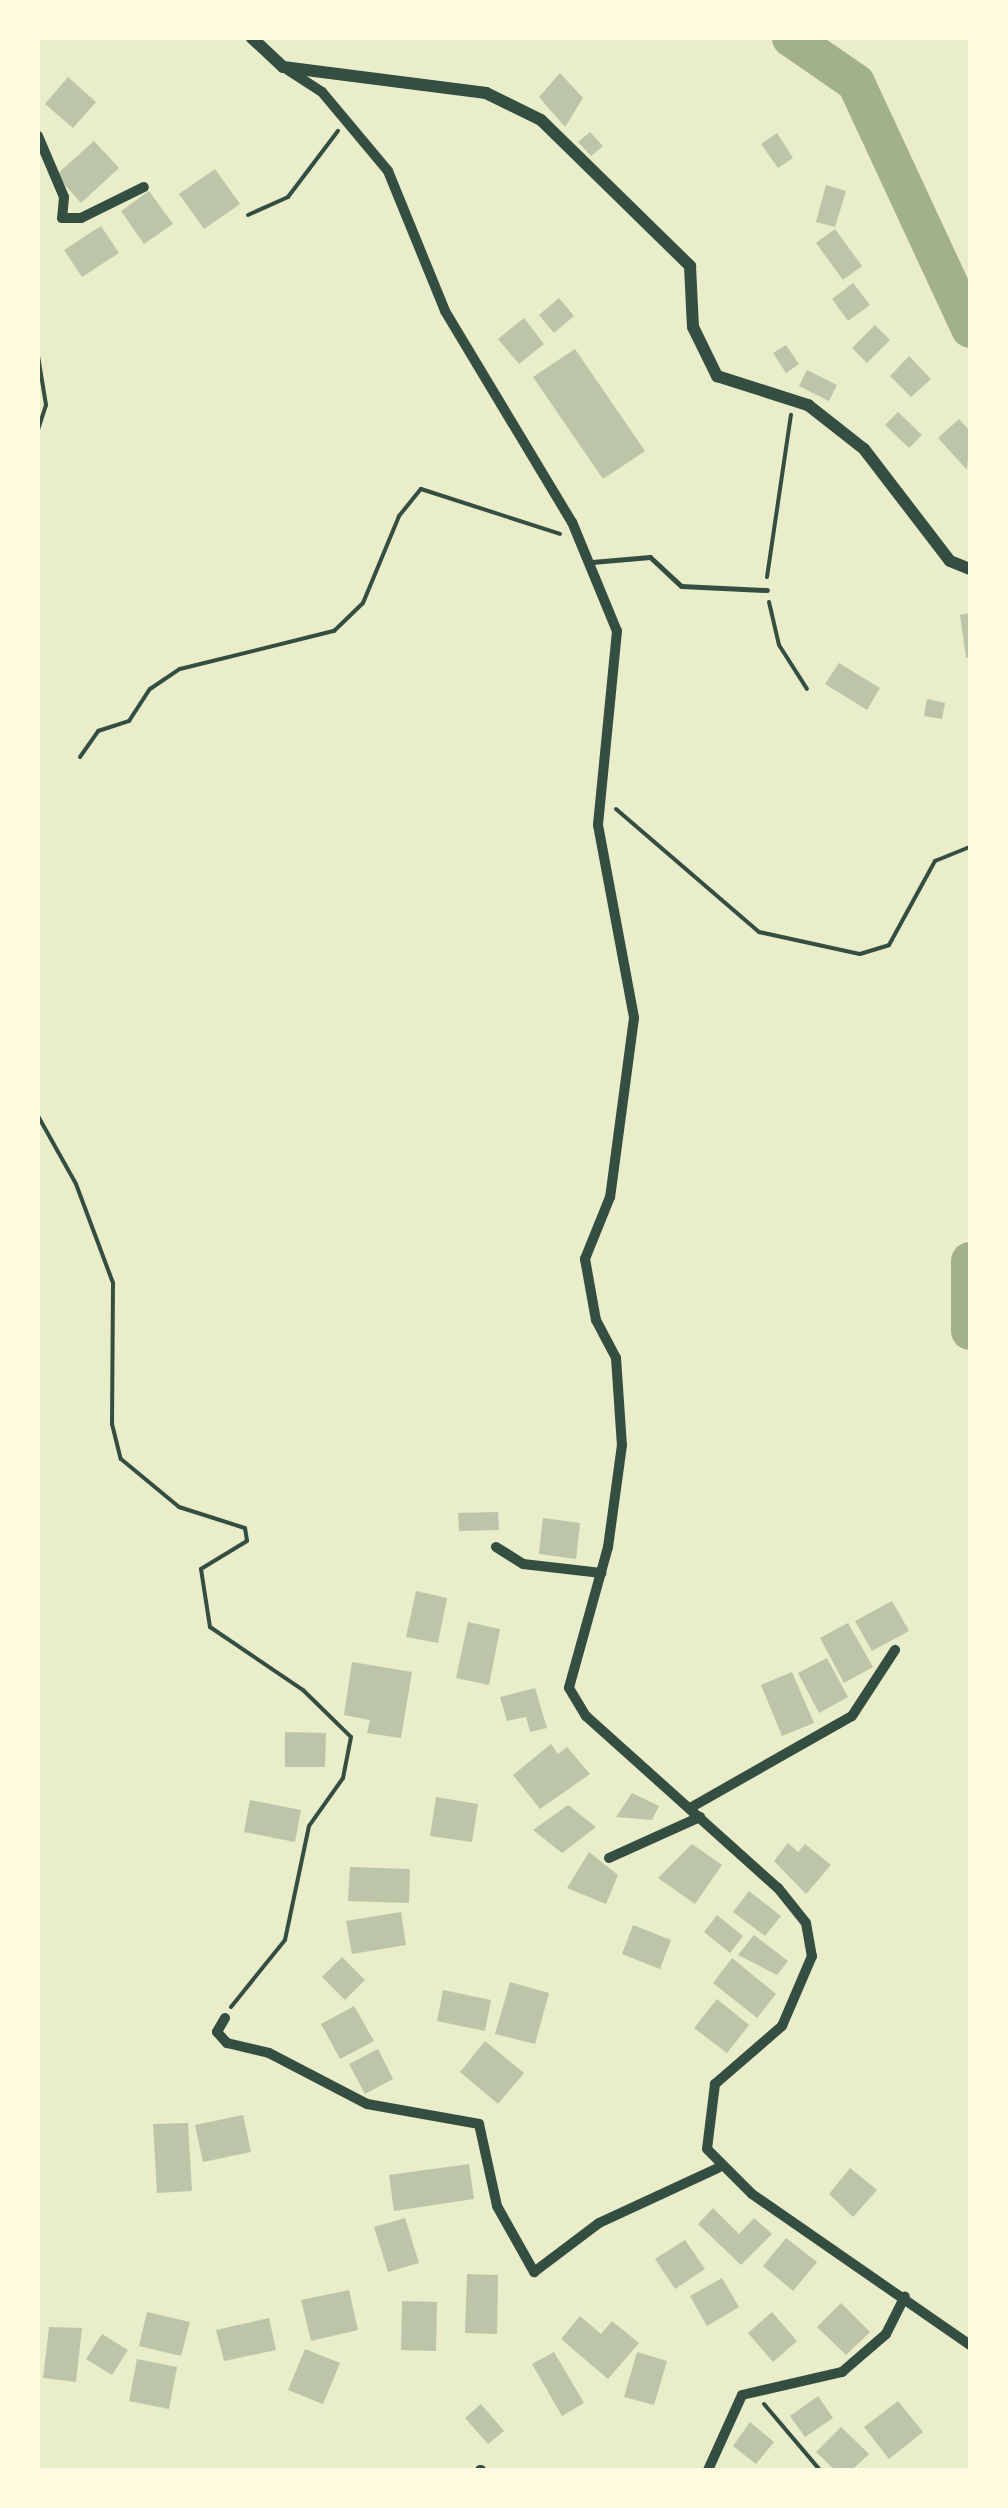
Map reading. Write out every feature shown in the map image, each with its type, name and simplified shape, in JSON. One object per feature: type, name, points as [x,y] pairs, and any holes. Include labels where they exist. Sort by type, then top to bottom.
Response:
[{"type":"street","points":[[252,38],[347,120],[388,171],[446,312],[579,539],[618,630],[598,825],[634,1018],[610,1198],[586,1259],[596,1320],[616,1358],[622,1445],[601,1573],[569,1688],[586,1716],[787,1900],[806,1923],[812,1956],[782,2026],[714,2084],[707,2149],[718,2168],[970,2345]]},
{"type":"street","points":[[282,66],[486,93],[540,120],[679,250],[690,266],[693,327],[717,376],[791,400],[864,450],[950,561],[970,568]]},
{"type":"street","points":[[38,136],[64,197],[62,218],[81,218],[144,187]]},
{"type":"street","points":[[496,1546],[523,1564],[601,1573]]},
{"type":"street","points":[[690,1808],[852,1716],[895,1650]]},
{"type":"street","points":[[609,1858],[700,1817]]},
{"type":"street","points":[[226,2018],[217,2032],[226,2043],[287,2060],[367,2104],[479,2124],[497,2206],[534,2272],[600,2223],[718,2168]]},
{"type":"street","points":[[708,2470],[742,2395],[842,2372],[886,2334],[905,2296]]},
{"type":"lane","points":[[589,562],[650,557],[681,586],[767,590]]},
{"type":"path","points":[[248,214],[288,196],[347,120]]},
{"type":"path","points":[[38,356],[46,405],[38,429]]},
{"type":"path","points":[[791,400],[767,590],[778,646],[807,688]]},
{"type":"path","points":[[80,757],[98,730],[130,722],[150,690],[180,669],[334,631],[363,603],[399,516],[421,488],[579,539]]},
{"type":"path","points":[[604,788],[640,833],[690,864],[739,918],[792,946],[860,954],[889,946],[935,861],[970,847]]},
{"type":"path","points":[[38,1116],[76,1184],[113,1283],[119,1334],[110,1383],[121,1459],[179,1507],[245,1528],[247,1540],[201,1569],[210,1627],[303,1690],[351,1737],[343,1778],[309,1826],[285,1940],[226,2018]]},
{"type":"path","points":[[756,2392],[820,2470]]},
{"type":"building","points":[[560,73],[583,98],[565,127],[539,97]]},
{"type":"building","points":[[68,77],[96,102],[73,128],[45,104]]},
{"type":"building","points":[[590,132],[603,146],[591,156],[578,142]]},
{"type":"building","points":[[777,133],[793,158],[778,168],[761,144]]},
{"type":"building","points":[[94,141],[119,168],[81,203],[56,175]]},
{"type":"building","points":[[215,169],[240,204],[204,229],[179,194]]},
{"type":"building","points":[[826,185],[846,191],[835,227],[816,222]]},
{"type":"building","points":[[149,191],[173,224],[144,244],[121,211]]},
{"type":"building","points":[[101,226],[119,253],[82,277],[64,250]]},
{"type":"building","points":[[835,229],[862,266],[843,280],[816,243]]},
{"type":"building","points":[[853,283],[870,305],[848,321],[832,299]]},
{"type":"building","points":[[559,298],[574,316],[554,333],[539,315]]},
{"type":"building","points":[[524,318],[544,344],[519,364],[498,339]]},
{"type":"building","points":[[875,325],[890,340],[867,363],[852,348]]},
{"type":"building","points":[[786,345],[799,364],[786,373],[773,353]]},
{"type":"building","points":[[575,349],[645,451],[603,479],[533,377]]},
{"type":"building","points":[[909,356],[931,379],[911,397],[890,376]]},
{"type":"building","points":[[807,370],[837,385],[829,401],[799,386]]},
{"type":"building","points":[[898,412],[922,435],[909,448],[885,425]]},
{"type":"building","points":[[959,419],[970,431],[967,470],[938,438]]},
{"type":"building","points":[[970,613],[970,657],[966,658],[960,615]]},
{"type":"building","points":[[839,663],[880,688],[867,710],[825,684]]},
{"type":"building","points":[[927,699],[945,703],[942,719],[924,716]]},
{"type":"building","points":[[498,1512],[499,1530],[459,1531],[458,1513]]},
{"type":"building","points":[[543,1518],[580,1523],[576,1559],[539,1554]]},
{"type":"building","points":[[416,1591],[447,1598],[438,1643],[406,1637]]},
{"type":"building","points":[[892,1601],[909,1631],[872,1651],[855,1621]]},
{"type":"building","points":[[468,1622],[500,1629],[489,1685],[456,1678]]},
{"type":"building","points":[[848,1623],[873,1667],[844,1683],[820,1638]]},
{"type":"building","points":[[827,1658],[848,1697],[819,1713],[798,1673]]},
{"type":"building","points":[[352,1662],[412,1672],[401,1738],[367,1733],[370,1720],[344,1715]]},
{"type":"building","points":[[792,1672],[814,1723],[782,1736],[761,1685]]},
{"type":"building","points":[[535,1688],[547,1728],[530,1732],[526,1717],[507,1721],[500,1697]]},
{"type":"building","points":[[285,1732],[326,1733],[325,1767],[285,1767]]},
{"type":"building","points":[[551,1744],[558,1754],[567,1747],[590,1774],[540,1809],[513,1775]]},
{"type":"building","points":[[632,1793],[659,1806],[652,1820],[616,1817]]},
{"type":"building","points":[[436,1797],[478,1804],[472,1842],[430,1836]]},
{"type":"building","points":[[250,1800],[301,1810],[295,1842],[244,1832]]},
{"type":"building","points":[[568,1805],[596,1827],[562,1853],[533,1830]]},
{"type":"building","points":[[788,1843],[798,1852],[805,1844],[831,1865],[806,1894],[774,1861]]},
{"type":"building","points":[[692,1844],[722,1865],[695,1904],[658,1878]]},
{"type":"building","points":[[589,1852],[618,1875],[606,1904],[567,1888]]},
{"type":"building","points":[[350,1867],[410,1869],[409,1903],[348,1901]]},
{"type":"building","points":[[749,1891],[781,1916],[765,1936],[733,1912]]},
{"type":"building","points":[[401,1912],[406,1945],[352,1954],[346,1921]]},
{"type":"building","points":[[717,1915],[743,1936],[730,1953],[704,1932]]},
{"type":"building","points":[[633,1925],[671,1940],[660,1969],[622,1954]]},
{"type":"building","points":[[754,1935],[788,1961],[777,1975],[738,1955]]},
{"type":"building","points":[[342,1957],[365,1980],[345,2000],[322,1977]]},
{"type":"building","points":[[732,1958],[776,1994],[757,2018],[713,1983]]},
{"type":"building","points":[[510,1982],[549,1993],[535,2044],[495,2034]]},
{"type":"building","points":[[443,1990],[491,2000],[485,2031],[437,2021]]},
{"type":"building","points":[[717,1999],[749,2025],[727,2053],[694,2028]]},
{"type":"building","points":[[354,2006],[374,2041],[340,2059],[321,2024]]},
{"type":"building","points":[[485,2041],[524,2073],[498,2104],[460,2072]]},
{"type":"building","points":[[378,2049],[393,2079],[365,2094],[349,2064]]},
{"type":"building","points":[[243,2115],[251,2152],[203,2162],[195,2125]]},
{"type":"building","points":[[188,2123],[192,2191],[157,2193],[153,2124]]},
{"type":"building","points":[[469,2164],[474,2199],[394,2211],[389,2175]]},
{"type":"building","points":[[850,2168],[877,2190],[853,2217],[829,2194]]},
{"type":"building","points":[[713,2208],[739,2234],[754,2218],[772,2234],[741,2265],[698,2224]]},
{"type":"building","points":[[405,2218],[419,2263],[388,2272],[374,2227]]},
{"type":"building","points":[[786,2238],[817,2262],[793,2291],[763,2266]]},
{"type":"building","points":[[685,2240],[705,2269],[675,2289],[655,2259]]},
{"type":"building","points":[[467,2274],[498,2275],[497,2334],[465,2333]]},
{"type":"building","points":[[722,2278],[739,2307],[707,2326],[690,2296]]},
{"type":"building","points":[[349,2290],[358,2330],[311,2341],[301,2300]]},
{"type":"building","points":[[402,2301],[437,2302],[436,2351],[401,2350]]},
{"type":"building","points":[[841,2303],[870,2332],[846,2355],[817,2327]]},
{"type":"building","points":[[147,2312],[190,2322],[181,2356],[139,2346]]},
{"type":"building","points":[[772,2312],[797,2341],[773,2362],[748,2333]]},
{"type":"building","points":[[580,2316],[601,2334],[612,2321],[639,2343],[608,2379],[561,2339]]},
{"type":"building","points":[[269,2318],[276,2350],[224,2361],[216,2330]]},
{"type":"building","points":[[49,2327],[82,2328],[76,2382],[43,2378]]},
{"type":"building","points":[[102,2334],[128,2350],[112,2375],[86,2359]]},
{"type":"building","points":[[305,2349],[340,2363],[323,2404],[288,2390]]},
{"type":"building","points":[[554,2352],[584,2403],[562,2416],[532,2364]]},
{"type":"building","points":[[637,2352],[667,2361],[654,2405],[624,2397]]},
{"type":"building","points":[[137,2359],[177,2367],[169,2409],[129,2401]]},
{"type":"building","points":[[818,2396],[833,2418],[805,2437],[790,2416]]},
{"type":"building","points":[[898,2401],[923,2432],[889,2459],[864,2427]]},
{"type":"building","points":[[481,2404],[504,2431],[488,2444],[465,2418]]},
{"type":"building","points":[[750,2422],[774,2442],[756,2464],[733,2446]]},
{"type":"building","points":[[841,2427],[869,2454],[852,2470],[835,2470],[816,2452]]},
{"type":"waterway","points":[[791,38],[856,83],[970,329]]},
{"type":"waterway","points":[[970,1261],[970,1331]]}]
